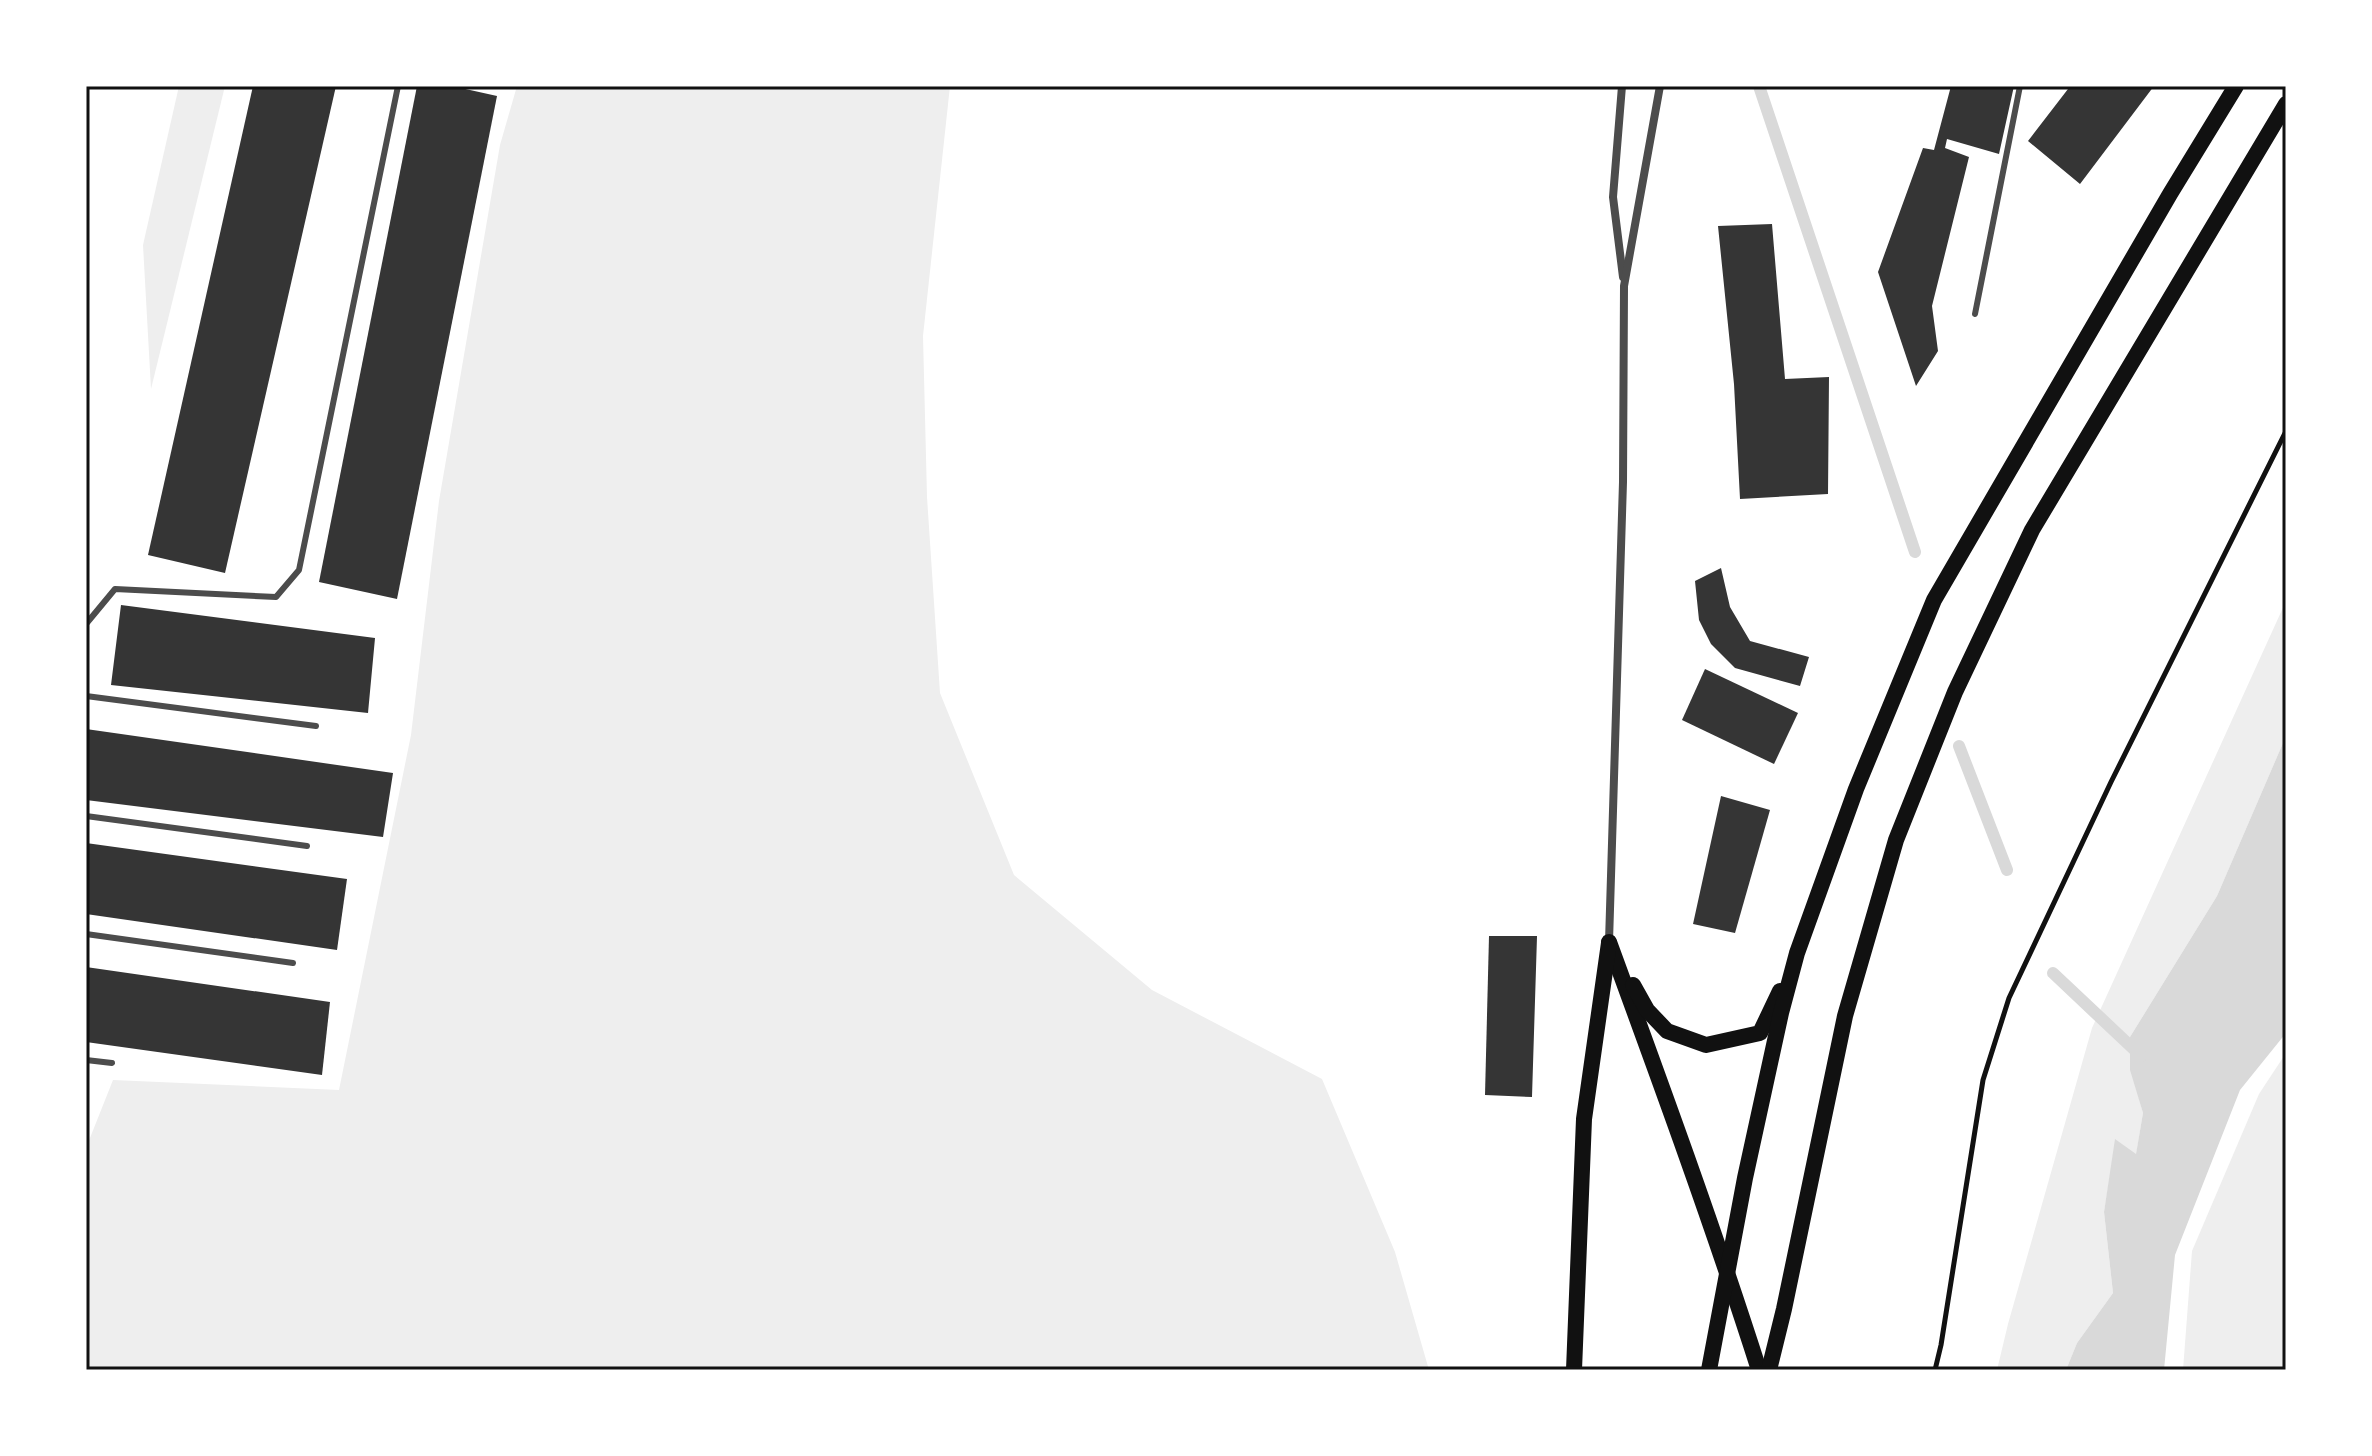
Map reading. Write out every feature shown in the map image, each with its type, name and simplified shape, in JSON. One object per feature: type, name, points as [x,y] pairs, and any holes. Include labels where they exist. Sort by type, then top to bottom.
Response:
[{"type":"main road","points":[[1709,1370],[1745,1178],[1781,1013],[1797,953],[1856,789],[1934,600],[2236,86]]},
{"type":"main road","points":[[1769,1370],[1845,1016],[1896,840],[1955,692],[2032,530],[2286,104]]},
{"type":"main road","points":[[1609,942],[1647,1010],[1667,1031],[1706,1045],[1760,1033],[1797,953]]},
{"type":"main road","points":[[1609,942],[1728,1272],[1759,1370]]},
{"type":"main road","points":[[1574,1370],[1584,1119],[1609,942]]},
{"type":"street","points":[[1609,942],[1623,482],[1624,286],[1613,197],[1622,86]]},
{"type":"street","points":[[1624,286],[1660,86]]},
{"type":"lane","points":[[86,624],[115,589],[276,597],[299,570],[398,86]]},
{"type":"lane","points":[[1975,314],[2020,86]]},
{"type":"lane","points":[[86,696],[316,726]]},
{"type":"lane","points":[[86,816],[307,846]]},
{"type":"lane","points":[[86,934],[293,963]]},
{"type":"lane","points":[[86,1060],[112,1063]]},
{"type":"path","points":[[1935,1370],[1983,1080],[2009,998],[2111,782],[2286,431]]},
{"type":"shaded area","points":[[179,86],[225,86],[151,389],[143,245]]},
{"type":"shaded area","points":[[517,86],[950,86],[923,336],[927,497],[940,693],[1014,875],[1152,990],[1322,1079],[1395,1252],[1429,1370],[86,1370],[86,1148],[113,1080],[339,1090],[411,735],[439,501],[500,145]]},
{"type":"shaded area","points":[[2286,601],[2286,736],[2217,896],[2130,1037],[2131,1070],[2143,1113],[2136,1155],[2116,1140],[2104,1212],[2113,1293],[2077,1343],[2066,1370],[1997,1370],[2092,1028]]},
{"type":"shaded area","points":[[2286,736],[2286,1033],[2240,1090],[2175,1255],[2164,1370],[2066,1370],[2077,1343],[2113,1293],[2104,1212],[2115,1139],[2136,1154],[2143,1113],[2130,1070],[2130,1037],[2217,896]]},
{"type":"shaded area","points":[[2286,1053],[2286,1370],[2183,1370],[2192,1251],[2259,1094]]},
{"type":"building","points":[[253,86],[336,86],[225,573],[148,555]]},
{"type":"building","points":[[417,86],[452,86],[497,96],[397,599],[319,582]]},
{"type":"building","points":[[1951,86],[2014,86],[1999,154],[1947,139],[1945,148],[1969,157],[1932,306],[1938,351],[1916,386],[1878,272],[1923,148],[1934,150]]},
{"type":"building","points":[[2066,86],[2154,86],[2080,184],[2028,141],[2068,89]]},
{"type":"building","points":[[1772,224],[1785,379],[1829,377],[1828,494],[1740,499],[1734,384],[1718,226]]},
{"type":"building","points":[[1721,568],[1730,607],[1750,641],[1809,657],[1800,686],[1735,668],[1711,644],[1699,620],[1695,581]]},
{"type":"building","points":[[121,605],[375,638],[368,713],[111,685]]},
{"type":"building","points":[[1705,669],[1798,713],[1774,764],[1682,720]]},
{"type":"building","points":[[86,729],[393,773],[383,837],[86,800]]},
{"type":"building","points":[[1721,796],[1770,810],[1735,933],[1693,924]]},
{"type":"building","points":[[86,843],[347,879],[337,950],[86,914]]},
{"type":"building","points":[[1489,936],[1537,936],[1532,1097],[1485,1095]]},
{"type":"building","points":[[86,967],[330,1002],[322,1075],[86,1042]]},
{"type":"waterway","points":[[1759,86],[1915,552]]},
{"type":"waterway","points":[[1959,746],[2007,870]]},
{"type":"waterway","points":[[2053,973],[2141,1056]]}]
